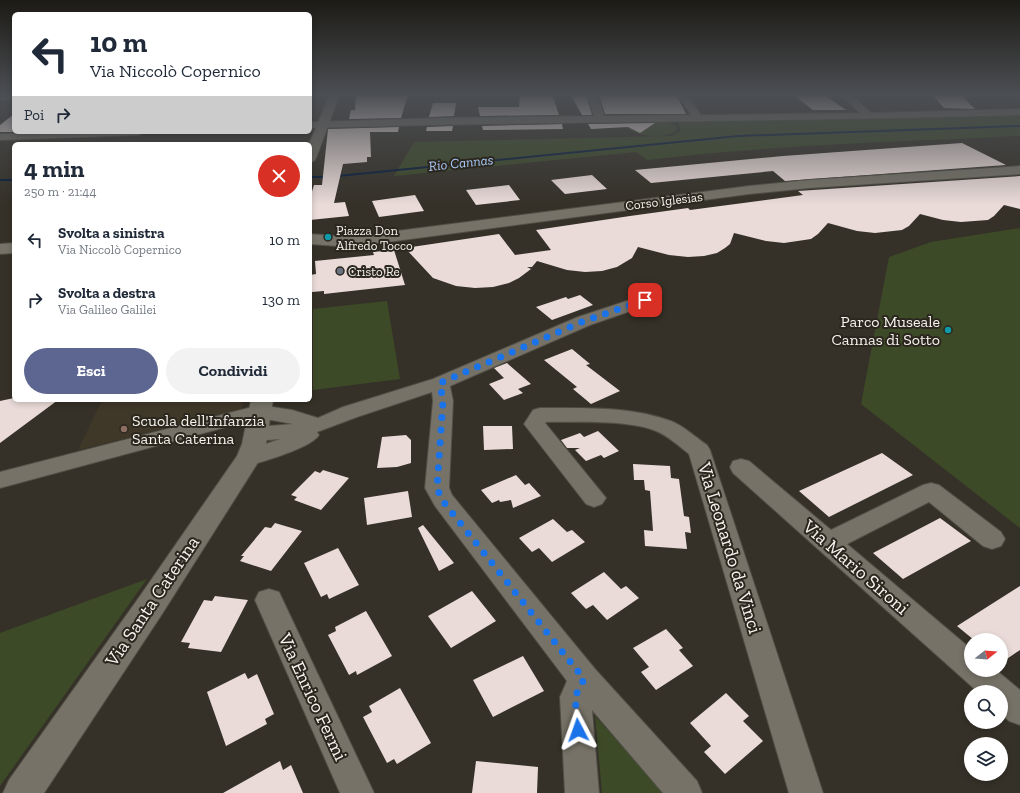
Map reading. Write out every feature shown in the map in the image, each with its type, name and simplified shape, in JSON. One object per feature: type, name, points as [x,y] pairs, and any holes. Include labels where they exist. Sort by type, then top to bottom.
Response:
[{"type":"street","points":[[312,147],[315,131]]},
{"type":"street","points":[[0,138],[93,134]]},
{"type":"street","name":"Corso Iglesias","points":[[312,239],[350,242],[749,190],[809,184],[1020,170]]},
{"type":"street","points":[[0,249],[12,248]]},
{"type":"street","points":[[252,446],[289,444],[309,434],[319,425],[350,412],[440,383],[584,321],[645,300]]},
{"type":"street","points":[[440,383],[443,401],[437,488],[442,500],[584,679],[686,793]]},
{"type":"street","points":[[0,480],[261,405],[292,417],[319,425]]},
{"type":"street","name":"Via Santa Caterina","points":[[22,793],[151,605],[252,446],[261,405]]},
{"type":"street","name":"Via Leonardo da Vinci","points":[[594,498],[534,424],[540,415],[564,415],[637,420],[664,427],[699,450],[806,793]]},
{"type":"street","name":"Via Mario Sironi","points":[[741,467],[964,661]]},
{"type":"street","points":[[828,543],[931,491],[992,539]]},
{"type":"street","name":"Via Enrico Fermi","points":[[269,600],[357,793]]},
{"type":"street","points":[[982,677],[991,685]]},
{"type":"street","points":[[582,793],[575,697],[584,679]]},
{"type":"street","points":[[1008,700],[1020,710]]},
{"type":"shaded area","name":"Scuola dell'Infanzia Santa Caterina","points":[[101,402],[243,402],[242,409],[78,450]]},
{"type":"green space","points":[[632,131],[674,131],[667,135],[660,136],[636,133]]},
{"type":"green space","points":[[681,131],[1020,131],[1020,136],[787,147],[647,160],[636,152],[394,176],[414,142],[671,136]]},
{"type":"green space","name":"Parco Museale Cannas di Sotto","points":[[1020,228],[1020,528],[861,404],[889,257],[931,242]]},
{"type":"green space","points":[[387,301],[400,379],[313,390],[313,309]]},
{"type":"green space","points":[[147,579],[0,786],[0,633]]},
{"type":"green space","points":[[595,716],[664,793],[602,793]]},
{"type":"building","points":[[0,131],[12,131],[12,132]]},
{"type":"building","points":[[328,131],[398,131],[370,132],[371,157],[367,157],[367,162],[343,164],[334,203],[345,202],[349,216],[312,220],[312,192],[314,185],[322,185]]},
{"type":"building","points":[[962,143],[1006,165],[785,181],[773,171],[651,183],[635,170],[783,156]]},
{"type":"building","points":[[592,175],[607,189],[565,194],[551,180]]},
{"type":"building","points":[[1020,176],[1020,209],[1004,205],[988,220],[961,222],[943,220],[920,214],[909,226],[902,230],[875,233],[857,231],[828,223],[811,239],[784,243],[766,241],[734,233],[730,244],[725,248],[717,253],[704,256],[688,257],[669,255],[638,247],[632,258],[617,267],[602,271],[585,272],[567,270],[537,261],[532,267],[527,267],[531,269],[519,278],[509,283],[493,287],[475,288],[456,286],[433,278],[405,248],[499,234],[515,255],[551,250],[536,230],[688,208],[690,210],[803,195],[798,191]]},
{"type":"building","points":[[509,185],[520,200],[476,205],[466,190]]},
{"type":"building","points":[[415,195],[424,211],[379,217],[372,201]]},
{"type":"building","name":"Cristo Re","points":[[394,250],[405,285],[324,294],[324,291],[312,292],[312,275],[316,274],[315,261],[374,255],[373,252]]},
{"type":"building","points":[[580,295],[593,305],[552,320],[536,307],[566,297],[568,299]]},
{"type":"building","points":[[572,349],[590,364],[586,365],[620,391],[591,404],[573,389],[577,387],[544,360]]},
{"type":"building","points":[[507,363],[531,384],[518,389],[523,393],[504,400],[489,384],[504,378],[494,368]]},
{"type":"building","points":[[12,398],[12,402],[55,402],[0,443],[0,401]]},
{"type":"building","points":[[483,426],[512,426],[513,449],[484,450]]},
{"type":"building","points":[[598,431],[619,451],[604,458],[601,455],[586,461],[575,450],[580,448],[567,448],[561,440],[580,433],[584,437]]},
{"type":"building","points":[[406,435],[411,440],[411,463],[397,467],[377,468],[382,437]]},
{"type":"building","points":[[882,453],[913,475],[829,517],[799,491]]},
{"type":"building","points":[[633,464],[670,466],[671,478],[679,479],[684,516],[689,517],[691,533],[685,532],[687,549],[645,546],[644,530],[653,531],[650,491],[645,490],[644,480],[634,480]]},
{"type":"building","points":[[323,470],[349,478],[321,510],[294,500],[297,497],[291,495],[315,471],[320,473]]},
{"type":"building","points":[[516,475],[525,485],[529,483],[541,496],[513,508],[511,500],[500,502],[499,500],[492,503],[481,490]]},
{"type":"building","points":[[408,491],[412,517],[367,525],[364,498]]},
{"type":"building","points":[[940,518],[971,541],[903,579],[873,553]]},
{"type":"building","points":[[553,519],[567,532],[572,530],[585,542],[552,562],[539,548],[532,552],[519,538]]},
{"type":"building","points":[[275,523],[302,531],[271,571],[240,561],[244,556],[241,556],[265,527],[271,528]]},
{"type":"building","points":[[423,525],[454,563],[439,571],[418,528]]},
{"type":"building","points":[[338,548],[359,585],[329,599],[327,594],[321,597],[304,563]]},
{"type":"building","points":[[604,572],[621,589],[626,586],[639,598],[607,620],[593,605],[586,609],[571,593]]},
{"type":"building","points":[[1020,586],[1020,650],[1008,658],[1008,633],[966,633],[957,626]]},
{"type":"building","points":[[472,591],[496,621],[451,648],[428,616]]},
{"type":"building","points":[[215,596],[248,600],[221,652],[188,648],[190,643],[181,642],[204,600],[212,601]]},
{"type":"building","points":[[366,611],[392,656],[357,675],[356,671],[349,675],[328,635],[336,631],[335,627]]},
{"type":"building","points":[[666,629],[683,648],[679,650],[693,666],[656,690],[641,672],[649,667],[633,648]]},
{"type":"building","points":[[523,656],[544,691],[493,717],[473,680]]},
{"type":"building","points":[[245,673],[248,679],[257,674],[274,714],[265,719],[267,724],[226,746],[207,692]]},
{"type":"building","points":[[400,688],[431,743],[397,764],[394,759],[387,763],[363,717],[372,712],[369,706]]},
{"type":"building","points":[[726,693],[749,716],[743,721],[763,741],[725,774],[704,752],[711,746],[690,723]]},
{"type":"building","points":[[280,761],[283,770],[291,765],[303,793],[223,793]]},
{"type":"building","points":[[476,761],[538,767],[537,793],[472,793]]},
{"type":"waterway","name":"Rio Cannas","points":[[312,177],[328,177],[738,136],[879,131]]},
{"type":"waterway","name":"Rio Cannas","points":[[0,180],[12,180]]},
{"type":"place","name":"Piazza Don Alfredo Tocco","points":[[328,237]]},
{"type":"place","name":"Cristo Re","points":[[340,271]]},
{"type":"place","name":"Parco Museale Cannas di Sotto","points":[[948,330]]},
{"type":"place","name":"Scuola dell'Infanzia Santa Caterina","points":[[124,429]]},
{"type":"route","points":[[578,730],[575,697],[584,679],[442,500],[437,488],[443,401],[440,383],[584,321],[645,300]]}]
